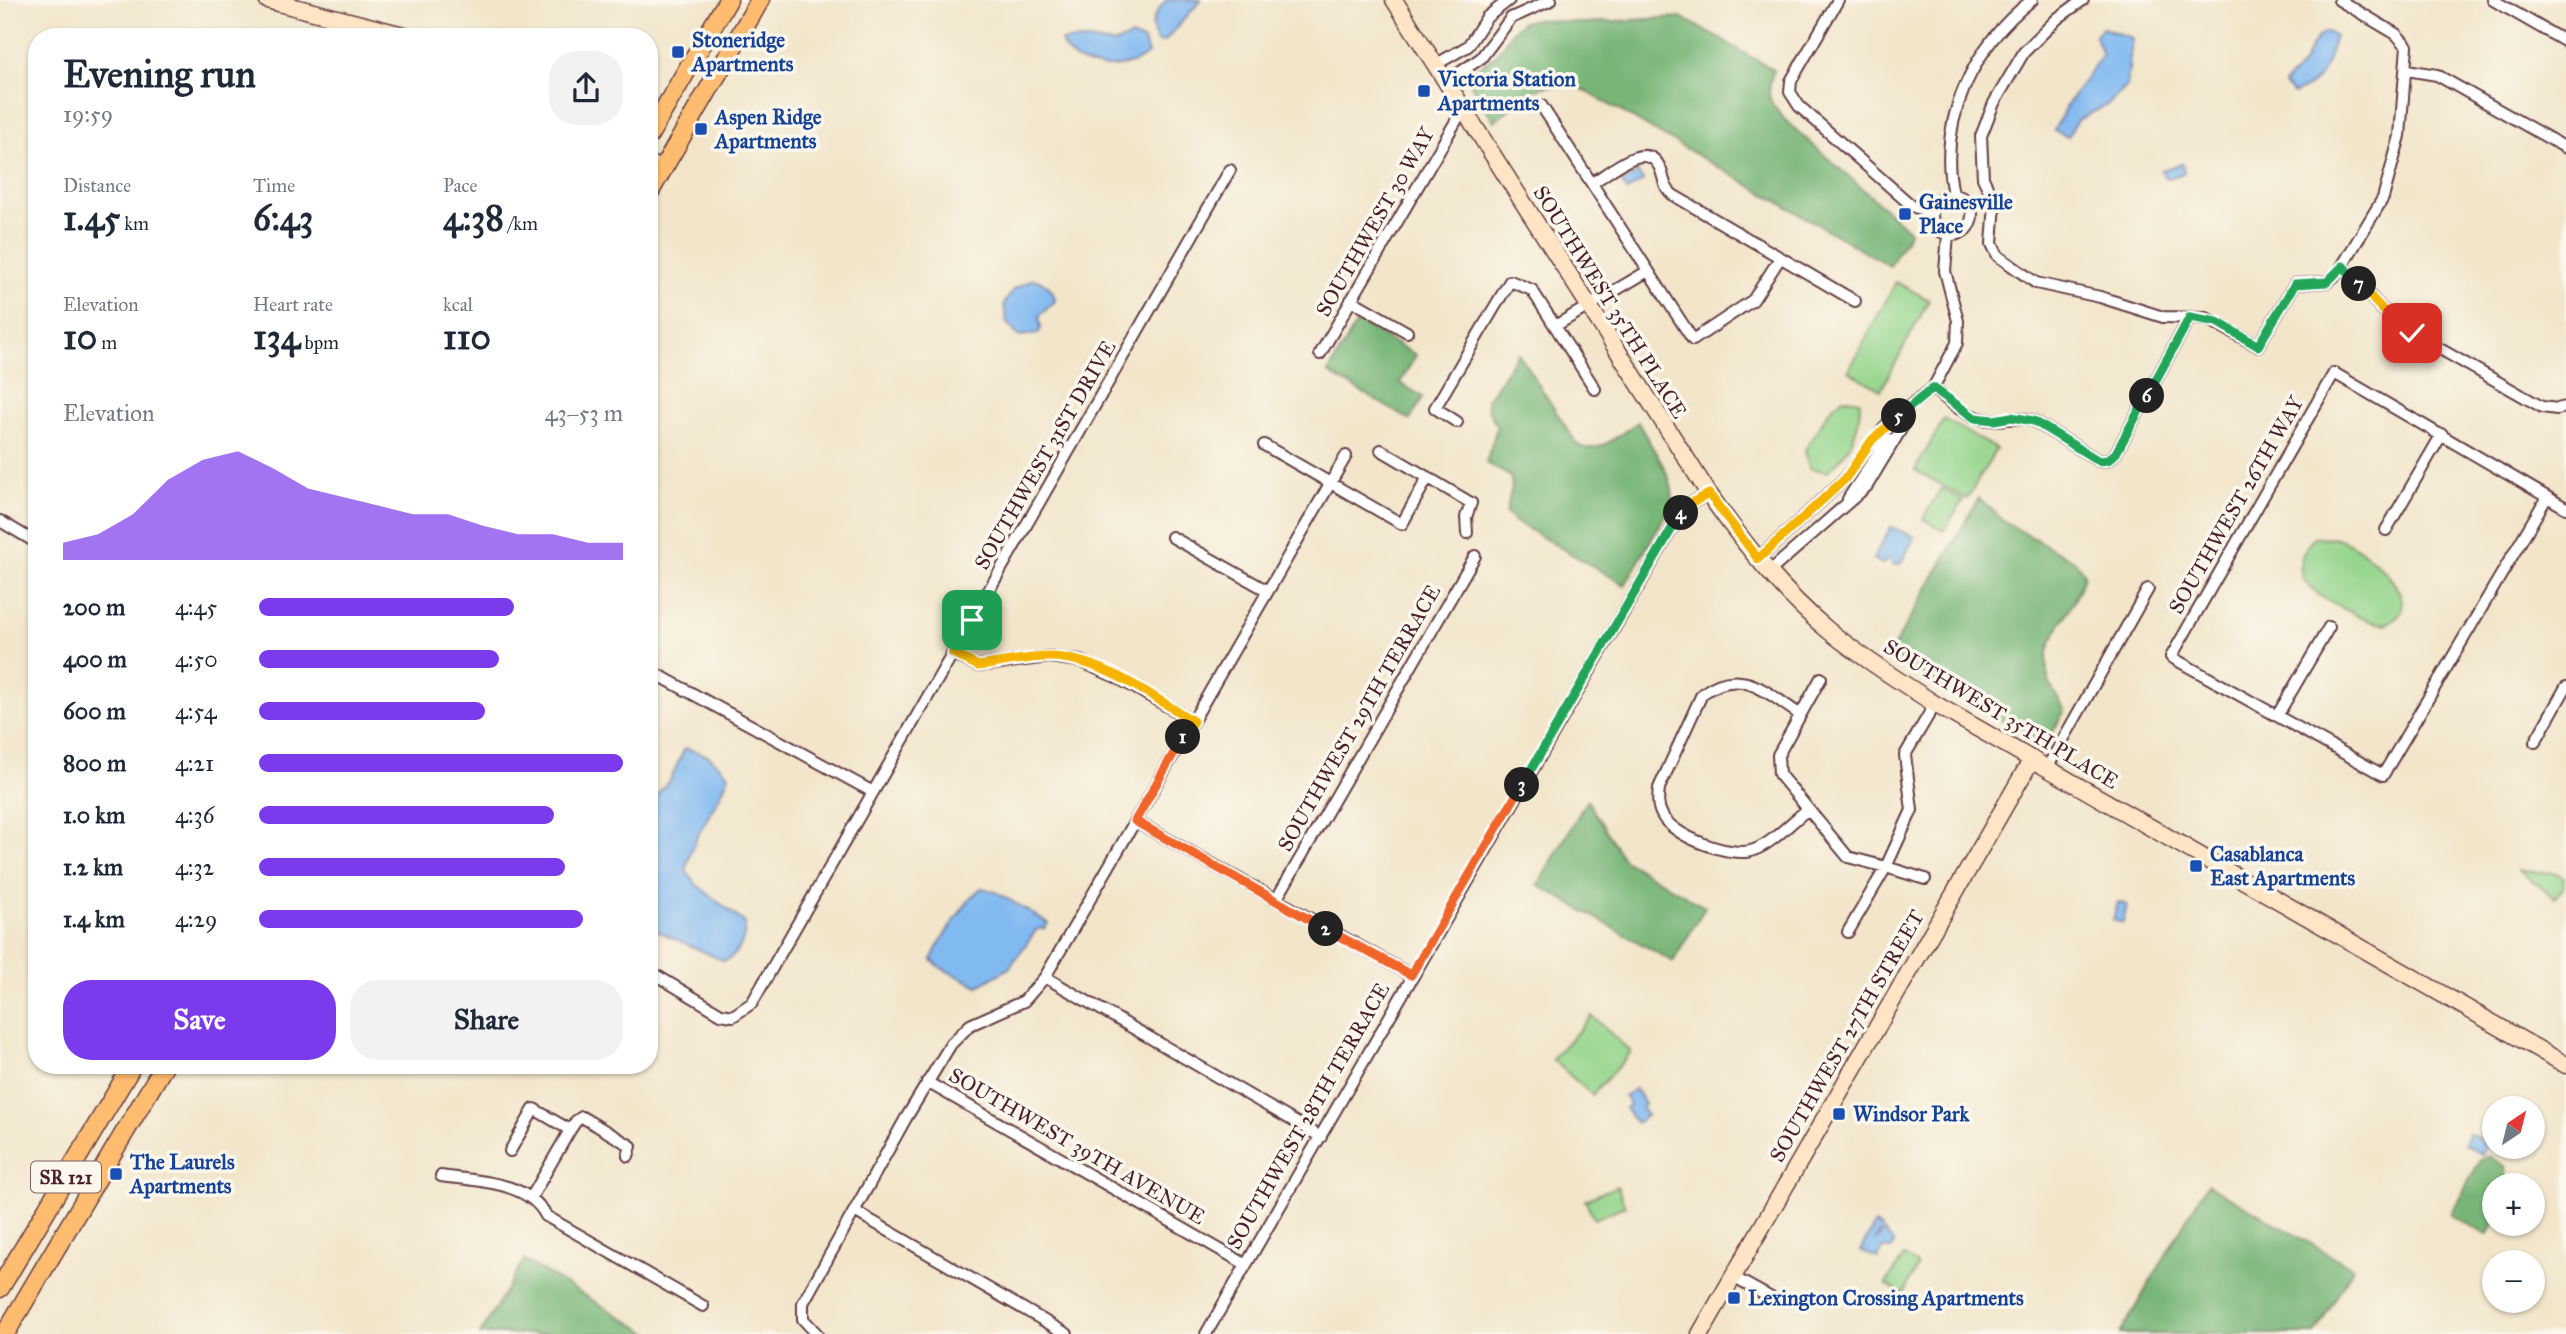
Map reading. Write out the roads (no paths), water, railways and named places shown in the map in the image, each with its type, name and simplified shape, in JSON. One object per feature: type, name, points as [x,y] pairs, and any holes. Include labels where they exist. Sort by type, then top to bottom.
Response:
[{"type":"main road","points":[[658,120],[728,0]]},
{"type":"main road","points":[[658,164],[760,0]]},
{"type":"main road","name":"SR 121","points":[[0,1288],[127,1074]]},
{"type":"main road","name":"SR 121","points":[[5,1334],[159,1074]]},
{"type":"street","points":[[267,0],[376,28]]},
{"type":"street","name":"SOUTHWEST 35TH PLACE","points":[[1394,0],[1709,494],[1758,559],[1827,629],[1865,659],[1936,704],[2566,1065]]},
{"type":"street","points":[[1435,65],[1470,42],[1487,17],[1509,0]]},
{"type":"street","points":[[1446,82],[1481,58],[1504,23],[1519,13],[1544,6],[1551,0]]},
{"type":"street","points":[[1838,0],[1791,81],[1790,92],[1799,106],[1912,206],[1932,213]]},
{"type":"street","points":[[1953,194],[1947,164],[1963,89],[1984,48],[2005,21],[2032,0]]},
{"type":"street","points":[[2083,0],[2058,18],[2024,52],[1994,103],[1981,136],[1983,178],[1996,214],[1992,244],[1998,256],[2024,277],[2163,317],[2190,317],[2217,322],[2258,346],[2295,284],[2327,282],[2343,266],[2383,198],[2400,136],[2407,46],[2396,34],[2339,0]]},
{"type":"street","points":[[2493,0],[2566,42]]},
{"type":"street","points":[[1470,42],[1481,58]]},
{"type":"street","points":[[2407,70],[2437,75],[2566,148]]},
{"type":"street","points":[[1541,105],[1693,340],[1753,300],[1780,258]]},
{"type":"street","name":"SOUTHWEST 30 WAY","points":[[1320,354],[1463,109]]},
{"type":"street","points":[[1592,183],[1634,156],[1647,156],[1659,165],[1664,185],[1673,195],[1855,301]]},
{"type":"street","name":"SOUTHWEST 31ST DRIVE","points":[[658,976],[720,1014],[733,1016],[752,1003],[1230,170]]},
{"type":"street","points":[[1953,194],[1968,202],[1972,215],[1967,228],[1948,234],[1936,227],[1932,213],[1940,199],[1953,194]]},
{"type":"street","points":[[1972,215],[1996,214]]},
{"type":"street","points":[[1758,559],[1845,479],[1888,423],[1933,388],[1957,343],[1958,321],[1945,271],[1948,234]]},
{"type":"street","points":[[2343,266],[2382,309],[2412,333],[2542,407],[2566,407]]},
{"type":"street","points":[[1555,326],[1648,271]]},
{"type":"street","points":[[1457,422],[1435,408],[1510,281],[1532,290],[1595,388]]},
{"type":"street","points":[[1351,300],[1407,332]]},
{"type":"street","points":[[1933,388],[1975,418],[1994,420],[2011,417],[2034,421],[2099,461],[2108,460],[2116,453],[2190,317]]},
{"type":"street","name":"SOUTHWEST 26TH WAY","points":[[2277,716],[2171,657],[2334,373],[2442,434]]},
{"type":"street","points":[[1847,501],[1903,413]]},
{"type":"street","points":[[1770,571],[1867,486],[1903,426],[1903,413]]},
{"type":"street","points":[[2386,530],[2442,434],[2566,508]]},
{"type":"street","points":[[1264,445],[1402,524],[1428,477]]},
{"type":"street","points":[[1381,450],[1471,503],[1466,517],[1467,533]]},
{"type":"street","points":[[817,1334],[803,1318],[803,1303],[927,1082],[951,1044],[970,1025],[1024,1000],[1045,977],[1346,456]]},
{"type":"street","points":[[1858,460],[1869,467]]},
{"type":"street","name":"SOUTHWEST 28TH TERRACE","points":[[1206,1334],[1321,1137],[1411,975],[1681,513],[1693,502],[1709,494]]},
{"type":"street","points":[[2329,627],[2277,716],[2383,775],[2547,497]]},
{"type":"street","points":[[0,521],[28,538]]},
{"type":"street","points":[[1172,537],[1268,591]]},
{"type":"street","name":"SOUTHWEST 29TH TERRACE","points":[[1276,900],[1475,556]]},
{"type":"street","points":[[2047,768],[2148,589]]},
{"type":"street","points":[[953,653],[978,666],[1049,657],[1080,661],[1116,677],[1193,721]]},
{"type":"street","points":[[658,675],[873,792]]},
{"type":"street","points":[[1821,678],[1778,755],[1779,775],[1848,857],[1925,879]]},
{"type":"street","points":[[1799,714],[1757,685],[1730,680],[1715,684],[1702,694],[1659,788],[1658,804],[1663,818],[1677,829],[1719,851],[1738,853],[1755,850],[1807,810]]},
{"type":"street","points":[[2535,742],[2566,687]]},
{"type":"street","points":[[1848,932],[1886,867],[1912,810],[1905,755],[1936,704]]},
{"type":"street","name":"SOUTHWEST 27TH STREET","points":[[1700,1334],[2032,759]]},
{"type":"street","points":[[1135,821],[1411,975]]},
{"type":"street","points":[[1045,977],[1321,1137]]},
{"type":"street","name":"SOUTHWEST 39TH AVENUE","points":[[927,1082],[1245,1264]]},
{"type":"street","points":[[510,1151],[534,1109],[570,1130]]},
{"type":"street","points":[[531,1198],[570,1130],[582,1117],[631,1146],[628,1156]]},
{"type":"street","points":[[441,1176],[499,1185],[531,1198],[541,1205],[546,1216],[703,1306]]},
{"type":"street","points":[[856,1212],[1068,1334]]},
{"type":"street","points":[[1733,1277],[1771,1298]]},
{"type":"water","points":[[1166,0],[1201,0],[1164,42],[1157,41],[1153,24]]},
{"type":"water","points":[[2102,28],[2132,38],[2127,86],[2109,104],[2076,121],[2068,137],[2054,131],[2067,105],[2102,55],[2095,36]]},
{"type":"water","points":[[2327,32],[2335,36],[2323,72],[2313,83],[2294,94],[2284,85],[2303,64],[2317,38]]},
{"type":"water","points":[[1131,36],[1144,41],[1148,54],[1139,60],[1114,67],[1100,67],[1076,59],[1067,52],[1061,41],[1088,40],[1113,44]]},
{"type":"water","points":[[2182,164],[2184,173],[2165,179],[2161,170]]},
{"type":"water","points":[[1638,173],[1643,181],[1627,191],[1622,183]]},
{"type":"water","points":[[1033,279],[1048,286],[1055,301],[1039,316],[1041,328],[1038,334],[1018,336],[1007,323],[1004,304],[1014,289]]},
{"type":"water","points":[[1891,527],[1915,537],[1900,564],[1894,565],[1889,558],[1883,564],[1873,559]]},
{"type":"water","points":[[685,748],[709,756],[729,775],[693,846],[686,871],[697,885],[744,922],[741,945],[734,955],[724,961],[658,931],[658,794],[671,778]]},
{"type":"water","points":[[982,888],[996,892],[1048,923],[1045,928],[1037,929],[1009,968],[978,986],[941,968],[932,960],[953,922]]},
{"type":"water","points":[[2118,902],[2127,905],[2123,923],[2113,920]]},
{"type":"water","points":[[1635,1089],[1645,1104],[1641,1107],[1647,1115],[1636,1123],[1625,1108],[1630,1105],[1624,1096]]},
{"type":"water","points":[[2469,1134],[2482,1141],[2482,1154],[2464,1144]]},
{"type":"water","points":[[1875,1224],[1882,1228],[1875,1241],[1884,1231],[1894,1244],[1891,1249],[1883,1249],[1878,1258],[1860,1251]]},
{"type":"place","name":"Stoneridge Apartments","points":[[678,52]]},
{"type":"place","name":"Victoria Station Apartments","points":[[1424,91]]},
{"type":"place","name":"Aspen Ridge Apartments","points":[[701,129]]},
{"type":"place","name":"Gainesville Place","points":[[1905,214]]},
{"type":"place","name":"Casablanca East Apartments","points":[[2196,866]]},
{"type":"place","name":"Windsor Park","points":[[1839,1114]]},
{"type":"place","name":"The Laurels Apartments","points":[[116,1174]]},
{"type":"place","name":"Lexington Crossing Apartments","points":[[1734,1298]]}]
